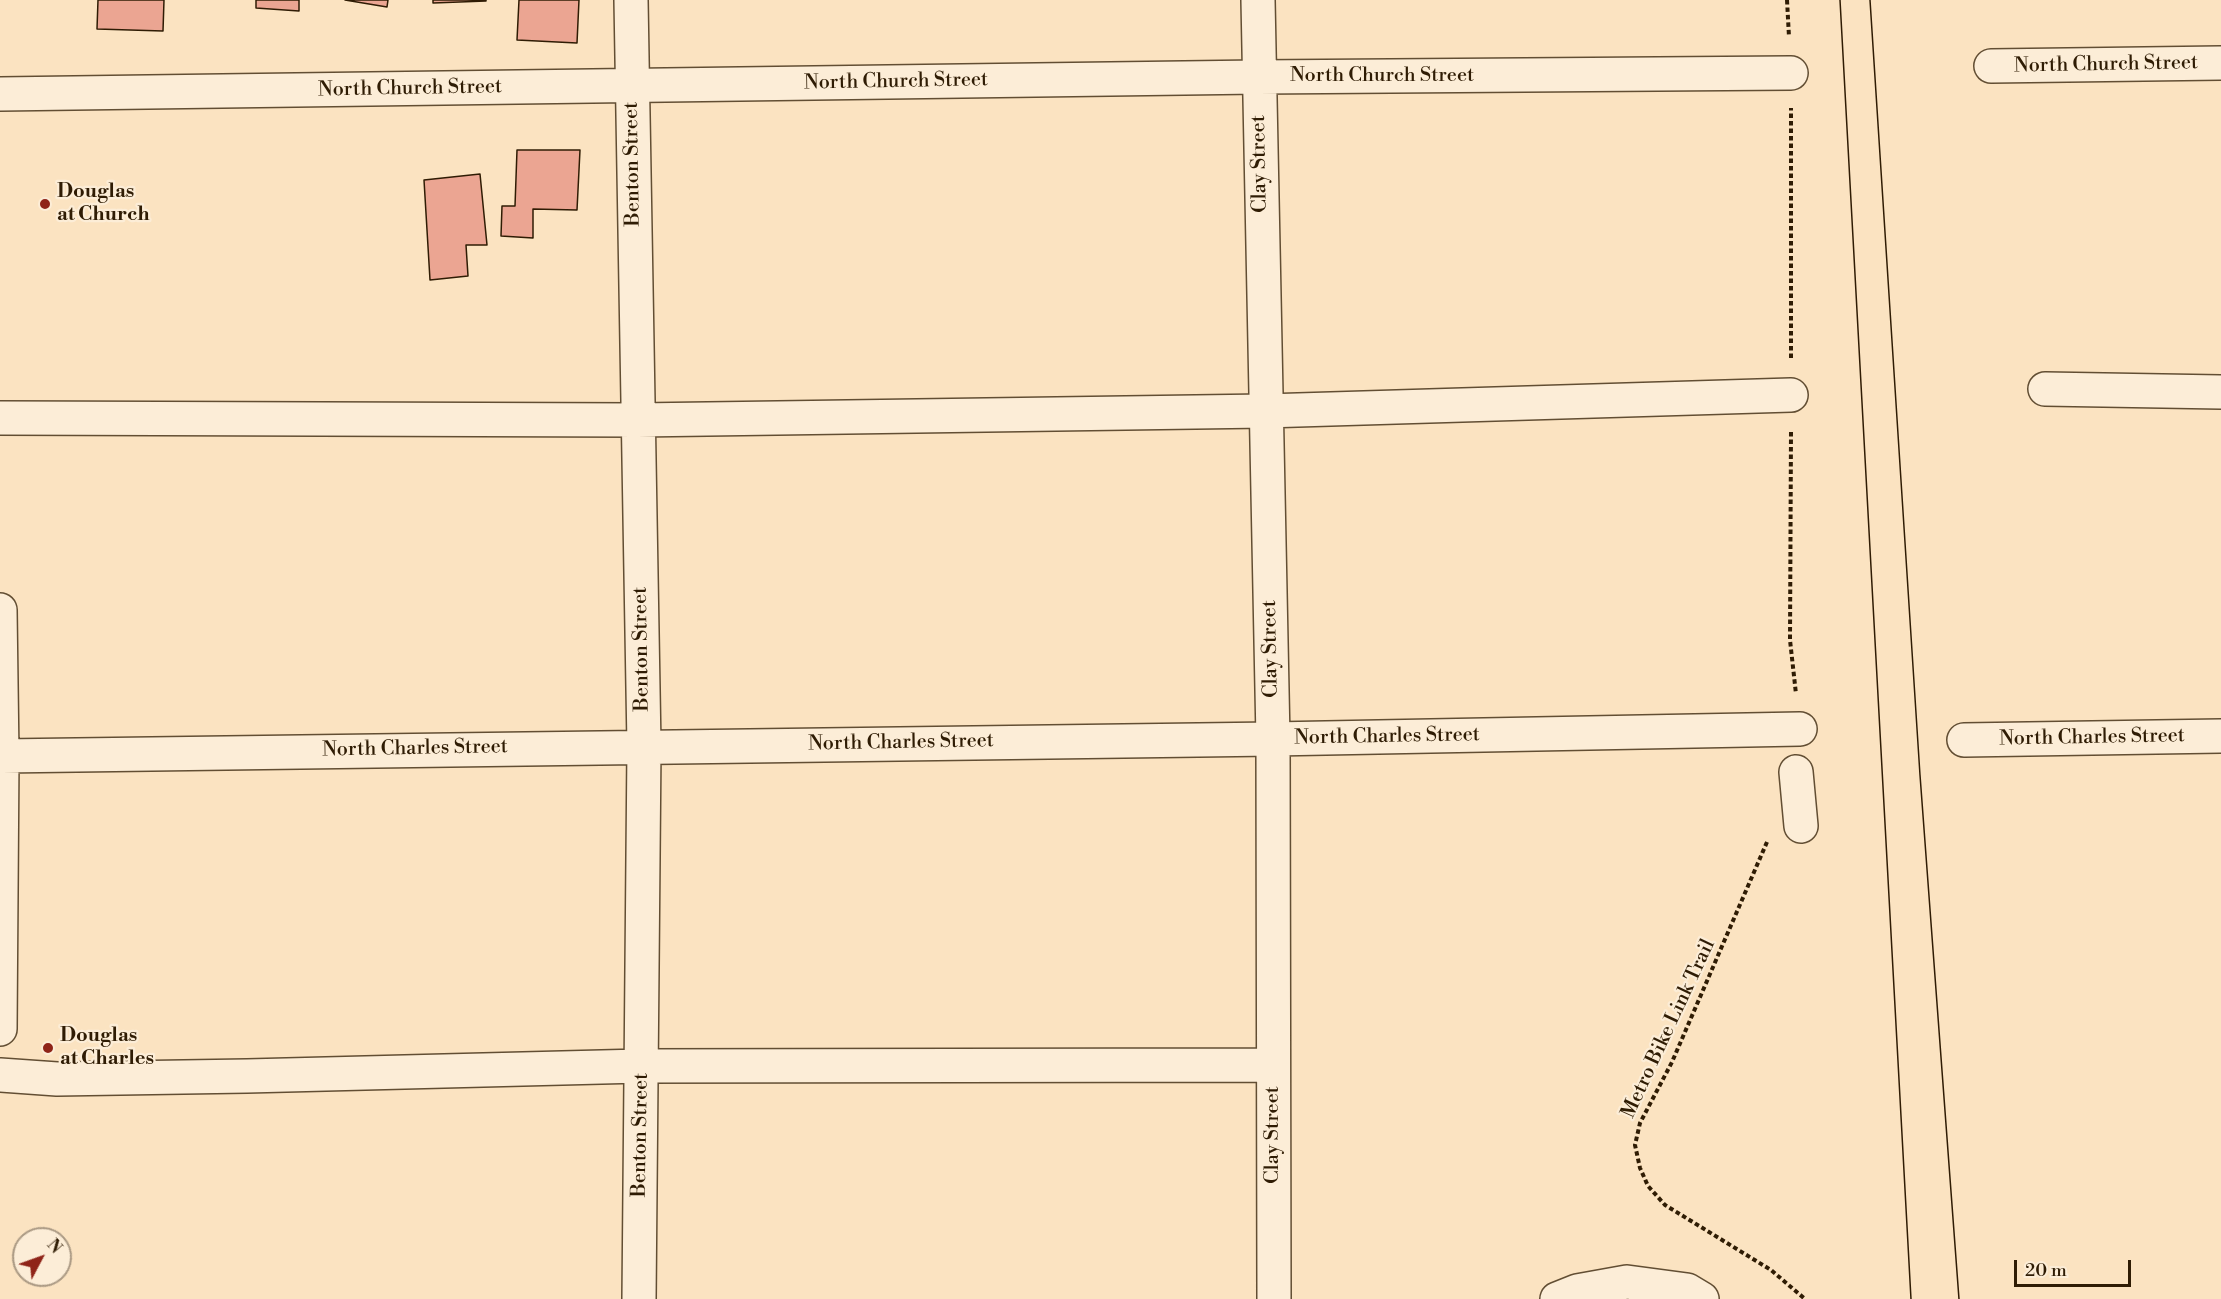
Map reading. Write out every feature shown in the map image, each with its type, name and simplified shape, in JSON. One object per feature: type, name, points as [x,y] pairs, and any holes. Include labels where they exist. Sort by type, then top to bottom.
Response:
[{"type":"street","name":"Benton Street","points":[[631,0],[644,746],[639,1299]]},
{"type":"street","name":"Clay Street","points":[[1258,0],[1273,739],[1274,1299]]},
{"type":"street","name":"North Church Street","points":[[1991,66],[2221,63]]},
{"type":"street","name":"North Church Street","points":[[0,94],[1258,77],[1791,73]]},
{"type":"street","points":[[2045,389],[2221,392]]},
{"type":"street","points":[[0,418],[638,420],[1265,411],[1791,395]]},
{"type":"street","points":[[0,610],[2,756],[0,1029]]},
{"type":"street","name":"North Charles Street","points":[[2,756],[1273,739],[1800,729]]},
{"type":"street","name":"North Charles Street","points":[[1964,740],[2221,736]]},
{"type":"street","points":[[1796,772],[1801,826]]},
{"type":"street","points":[[0,1075],[57,1079],[641,1066],[1273,1065]]},
{"type":"street","points":[[1557,1299],[1577,1291],[1628,1282],[1687,1290],[1702,1299]]},
{"type":"path","name":"Metro Bike Link Trail","points":[[1769,837],[1686,1030],[1640,1122],[1635,1145],[1640,1168],[1648,1186],[1665,1205],[1771,1270],[1805,1299]]},
{"type":"building","points":[[98,0],[164,0],[163,31],[97,29]]},
{"type":"building","points":[[256,0],[299,0],[299,11],[256,8]]},
{"type":"building","points":[[345,0],[388,0],[387,7]]},
{"type":"building","points":[[433,0],[486,0],[486,1],[433,3]]},
{"type":"building","points":[[519,0],[579,0],[577,43],[517,40]]},
{"type":"building","points":[[517,150],[580,150],[577,210],[533,209],[533,238],[501,236],[502,206],[515,206]]},
{"type":"building","points":[[480,174],[487,245],[466,245],[468,276],[430,280],[424,180]]},
{"type":"tram line","points":[[1840,0],[1911,1299]]},
{"type":"tram line","points":[[1870,0],[1920,775],[1959,1299]]},
{"type":"place","name":"Douglas at Church","points":[[45,204]]},
{"type":"place","name":"Douglas at Charles","points":[[48,1048]]}]
